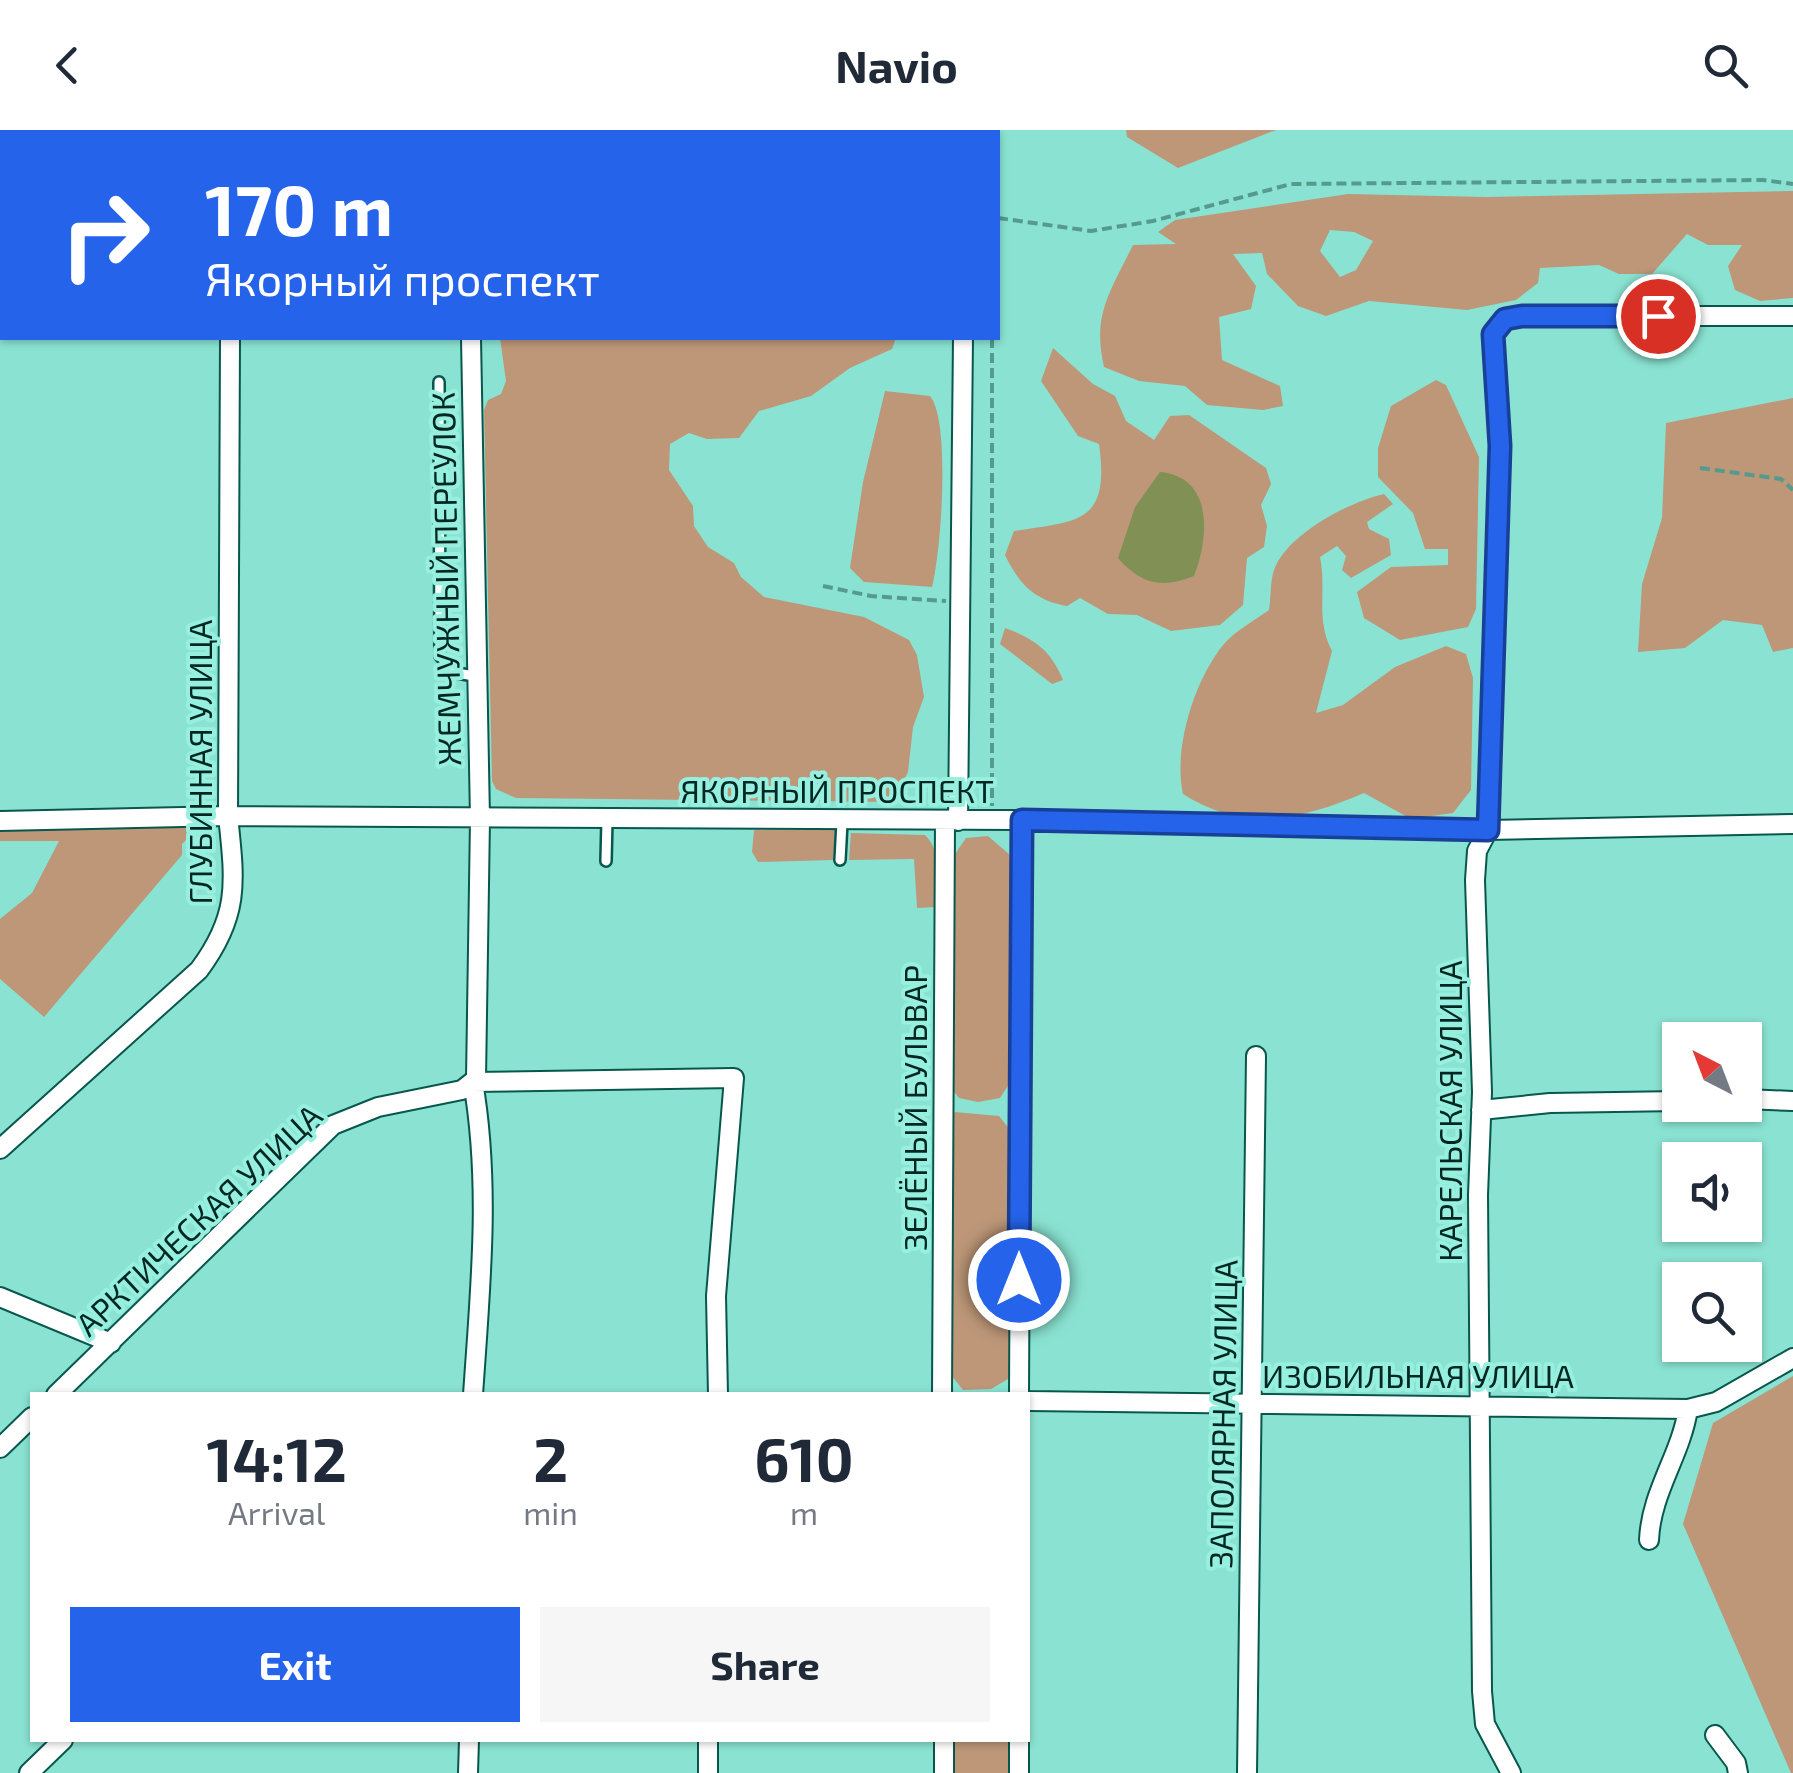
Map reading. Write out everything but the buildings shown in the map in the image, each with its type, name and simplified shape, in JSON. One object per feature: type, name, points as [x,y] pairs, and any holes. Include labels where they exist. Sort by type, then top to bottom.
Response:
[{"type":"street","name":"КАРЕЛЬСКАЯ УЛИЦА","points":[[1511,1773],[1484,1724],[1481,1110],[1475,880],[1478,851],[1488,830],[1500,446],[1493,334],[1505,319],[1793,316]]},
{"type":"street","name":"ГЛУБИННАЯ УЛИЦА","points":[[0,1148],[151,1017],[198,970],[221,940],[235,880],[228,816],[230,340]]},
{"type":"street","name":"ЖЕМЧУЖНЫЙ ПЕРЕУЛОК","points":[[471,340],[474,676],[480,818],[479,1067],[473,1082]]},
{"type":"street","name":"ЗЕЛЁНЫЙ БУЛЬВАР","points":[[942,1392],[964,340]]},
{"type":"street","name":"ЯКОРНЫЙ ПРОСПЕКТ","points":[[0,821],[228,816],[1022,820],[1488,830],[1793,824]]},
{"type":"street","points":[[1018,1392],[1022,820]]},
{"type":"street","name":"ЗАПОЛЯРНАЯ УЛИЦА","points":[[1246,1773],[1250,1405],[1257,1214],[1256,1056]]},
{"type":"street","name":"АРКТИЧЕСКАЯ УЛИЦА","points":[[59,1392],[333,1125],[378,1107],[462,1090],[473,1082],[734,1078],[716,1296],[718,1392]]},
{"type":"street","points":[[473,1082],[481,1146],[484,1244],[473,1392]]},
{"type":"street","points":[[1481,1110],[1550,1103],[1662,1100]]},
{"type":"street","points":[[1762,1100],[1793,1101]]},
{"type":"street","points":[[0,1298],[111,1343]]},
{"type":"street","points":[[1648,1540],[1650,1513],[1685,1430],[1688,1409],[1716,1402],[1793,1358]]},
{"type":"street","name":"ИЗОБИЛЬНАЯ УЛИЦА","points":[[1030,1401],[1688,1409]]},
{"type":"street","points":[[0,1448],[30,1419]]},
{"type":"street","points":[[1715,1735],[1736,1763],[1738,1773]]},
{"type":"street","points":[[30,1773],[60,1742]]},
{"type":"street","points":[[468,1742],[468,1773]]},
{"type":"street","points":[[708,1742],[708,1773]]},
{"type":"street","points":[[944,1742],[944,1773]]},
{"type":"street","points":[[1019,1742],[1019,1773]]},
{"type":"lane","points":[[439,382],[440,656],[457,673],[474,676]]},
{"type":"lane","points":[[606,861],[607,820]]},
{"type":"lane","points":[[840,860],[842,822]]},
{"type":"path","points":[[1000,218],[1091,231],[1152,221],[1292,184],[1763,180],[1793,184]]},
{"type":"path","points":[[992,340],[992,820]]},
{"type":"path","points":[[1700,468],[1781,479],[1793,490]]},
{"type":"path","points":[[824,586],[870,596],[960,601]]},
{"type":"shaded area","points":[[1126,130],[1276,130],[1178,168],[1127,137]]},
{"type":"shaded area","points":[[1793,191],[1793,298],[1760,301],[1735,290],[1728,266],[1742,245],[1708,245],[1687,234],[1652,274],[1619,274],[1599,265],[1540,268],[1538,283],[1516,300],[1467,310],[1369,301],[1326,316],[1298,306],[1267,274],[1262,253],[1233,254],[1256,286],[1251,309],[1219,317],[1222,360],[1280,386],[1283,406],[1263,410],[1207,405],[1185,386],[1139,381],[1104,367],[1102,318],[1117,277],[1133,245],[1176,244],[1158,232],[1175,220],[1348,194],[1486,197]],"holes":[[[1330,230],[1354,232],[1373,241],[1356,270],[1340,277],[1320,251]]]},
{"type":"shaded area","points":[[500,340],[895,340],[892,349],[850,368],[811,396],[759,411],[739,438],[707,439],[689,433],[670,444],[669,470],[693,506],[694,526],[708,547],[734,563],[741,577],[764,597],[864,617],[909,640],[917,655],[924,697],[913,727],[908,772],[893,802],[516,798],[496,789],[492,781],[484,410],[488,400],[501,394],[506,381]]},
{"type":"shaded area","points":[[1053,348],[1093,384],[1115,396],[1126,421],[1154,440],[1170,416],[1189,415],[1266,468],[1271,484],[1261,505],[1267,526],[1264,547],[1247,558],[1243,605],[1220,625],[1171,631],[1137,615],[1108,614],[1080,598],[1067,606],[1055,603],[1029,589],[1010,565],[1005,555],[1014,531],[1073,520],[1094,504],[1100,490],[1099,444],[1078,436],[1041,381]]},
{"type":"shaded area","points":[[1436,380],[1446,385],[1479,457],[1476,609],[1468,627],[1400,640],[1364,618],[1357,592],[1391,567],[1448,565],[1448,549],[1425,549],[1413,513],[1378,477],[1378,448],[1391,406]]},
{"type":"shaded area","points":[[885,391],[930,396],[936,410],[942,488],[932,587],[864,582],[850,568],[863,482]]},
{"type":"shaded area","points":[[1793,398],[1793,648],[1773,652],[1762,625],[1723,620],[1685,648],[1638,652],[1642,584],[1662,518],[1666,423]]},
{"type":"shaded area","points":[[1160,472],[1178,476],[1190,485],[1203,512],[1204,528],[1194,576],[1162,583],[1143,579],[1118,558],[1135,507]]},
{"type":"shaded area","points":[[1384,494],[1393,504],[1367,522],[1369,529],[1389,539],[1391,555],[1351,578],[1342,570],[1346,556],[1337,546],[1320,557],[1324,628],[1332,651],[1316,713],[1343,705],[1395,667],[1446,646],[1466,654],[1473,678],[1471,790],[1453,813],[1411,819],[1364,793],[1318,810],[1272,818],[1227,814],[1183,794],[1181,757],[1195,695],[1224,644],[1269,610],[1274,570],[1281,557],[1305,532],[1321,522],[1354,504]]},
{"type":"shaded area","points":[[1005,628],[1041,647],[1063,680],[1052,684],[1000,644]]},
{"type":"shaded area","points":[[201,825],[182,844],[182,855],[44,1017],[0,979],[0,919],[32,893],[59,841],[0,841],[0,829]]},
{"type":"shaded area","points":[[754,830],[835,830],[833,860],[758,862],[752,852]]},
{"type":"shaded area","points":[[851,833],[925,835],[937,859],[937,907],[917,908],[914,859],[849,860]]},
{"type":"shaded area","points":[[988,836],[1009,854],[1014,883],[1011,1081],[1000,1098],[978,1102],[959,1098],[950,1087],[953,857],[966,838]]},
{"type":"shaded area","points":[[955,1112],[999,1116],[1011,1131],[1010,1371],[1008,1379],[991,1389],[963,1390],[951,1375],[950,1123]]},
{"type":"shaded area","points":[[1793,1376],[1791,1773],[1683,1524],[1713,1423]]},
{"type":"shaded area","points":[[951,1742],[1010,1742],[1010,1773],[951,1773]]},
{"type":"route","points":[[1019,1280],[1022,820],[1488,830],[1500,446],[1493,334],[1505,319],[1522,316],[1658,316]]}]
